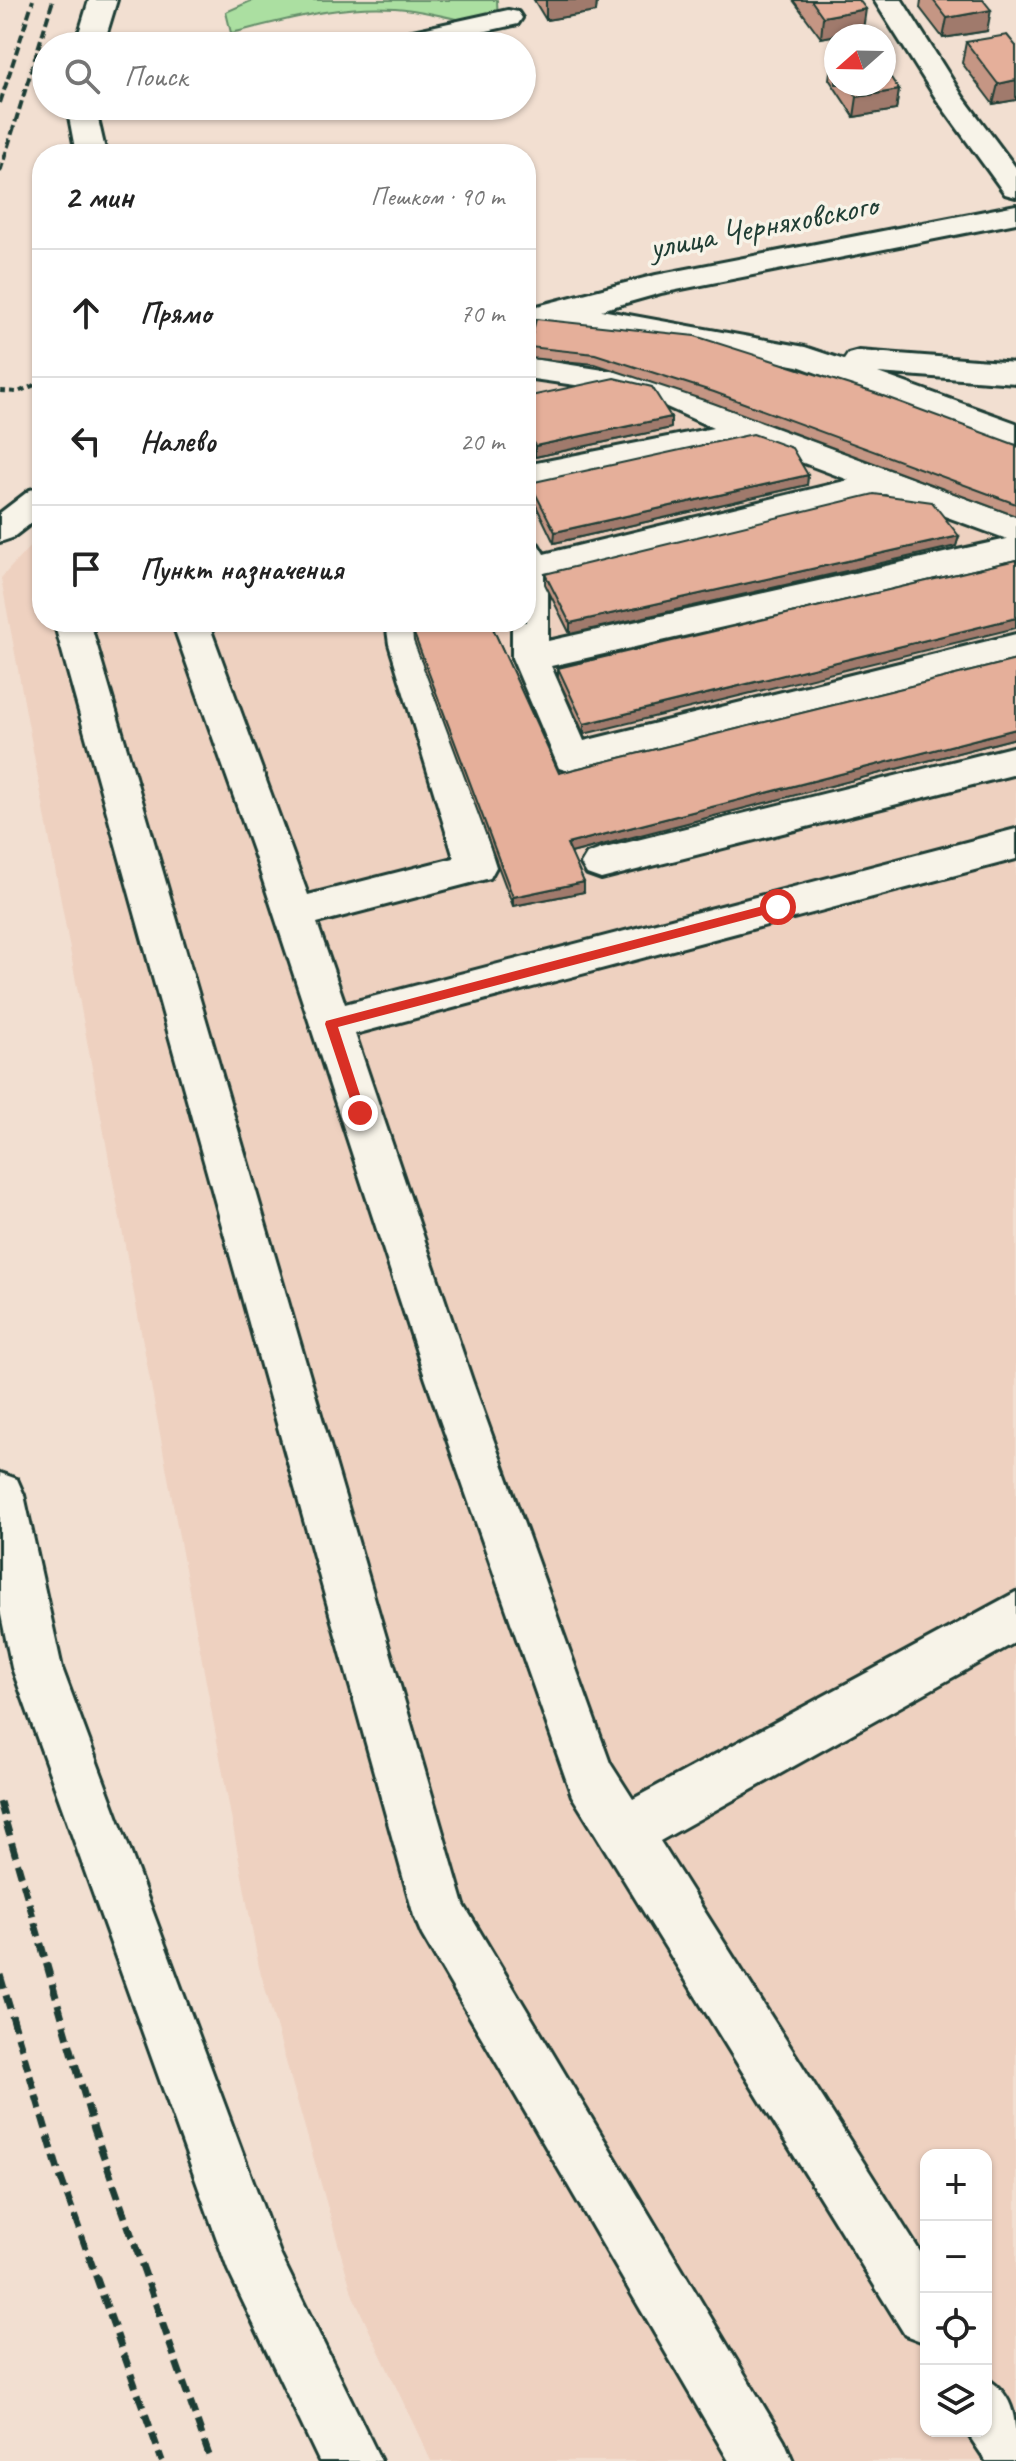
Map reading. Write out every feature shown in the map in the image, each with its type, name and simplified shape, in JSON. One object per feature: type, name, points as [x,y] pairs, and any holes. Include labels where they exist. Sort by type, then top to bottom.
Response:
[{"type":"street","points":[[93,32],[103,0]]},
{"type":"street","points":[[888,0],[951,100],[1016,188]]},
{"type":"street","points":[[445,32],[508,18]]},
{"type":"street","points":[[84,120],[89,144]]},
{"type":"street","name":"улица Черняховского","points":[[536,317],[656,284],[1016,214]]},
{"type":"street","points":[[560,312],[805,357],[1016,373]]},
{"type":"street","points":[[805,357],[1016,435]]},
{"type":"street","points":[[536,369],[645,385],[750,431],[1016,530]]},
{"type":"street","points":[[536,474],[750,431]]},
{"type":"street","points":[[536,559],[884,483]]},
{"type":"street","points":[[0,530],[32,506]]},
{"type":"street","points":[[530,658],[1016,549]]},
{"type":"street","points":[[75,632],[441,1916],[763,2461]]},
{"type":"street","points":[[194,632],[294,914],[449,1380],[590,1778],[920,2304]]},
{"type":"street","points":[[294,914],[476,867],[405,632]]},
{"type":"street","points":[[529,632],[530,658],[572,758],[1016,647]]},
{"type":"street","points":[[601,864],[1016,760]]},
{"type":"street","points":[[331,1024],[1016,844]]},
{"type":"street","points":[[0,1495],[37,1668],[257,2270],[351,2461]]},
{"type":"street","points":[[624,1832],[1016,1616]]},
{"type":"street","points":[[992,2417],[1016,2452]]},
{"type":"path","points":[[0,391],[18,392],[32,386]]},
{"type":"shaded area","points":[[696,340],[1016,460],[1016,2461],[431,2461],[353,2296],[259,1967],[1,578],[32,544],[32,632],[536,632],[536,343]]},
{"type":"green space","points":[[253,0],[497,0],[498,22],[374,7],[312,14],[231,32],[226,12]]},
{"type":"building","points":[[811,0],[859,0],[866,9],[823,17]]},
{"type":"building","points":[[933,0],[983,0],[991,10],[947,18]]},
{"type":"building","points":[[1007,35],[1016,46],[1016,80],[998,84],[966,42]]},
{"type":"building","points":[[536,319],[695,336],[875,393],[1016,445],[1016,504],[714,392],[595,354],[536,348]]},
{"type":"building","points":[[614,378],[652,387],[671,417],[536,446],[536,395]]},
{"type":"building","points":[[753,434],[792,448],[808,475],[555,532],[536,495],[536,482]]},
{"type":"building","points":[[874,494],[932,502],[959,536],[570,623],[545,574]]},
{"type":"building","points":[[1016,560],[1016,618],[584,724],[558,668]]},
{"type":"building","points":[[413,632],[495,632],[559,773],[1016,660],[1016,729],[567,844],[584,882],[513,897]]},
{"type":"railway","points":[[0,103],[33,0]]},
{"type":"railway","points":[[43,32],[53,0]]},
{"type":"railway","points":[[0,172],[32,68]]},
{"type":"railway","points":[[0,1802],[94,2129],[211,2461]]},
{"type":"railway","points":[[0,1975],[58,2170],[162,2461]]},
{"type":"route","points":[[360,1113],[331,1024],[778,907]]}]
